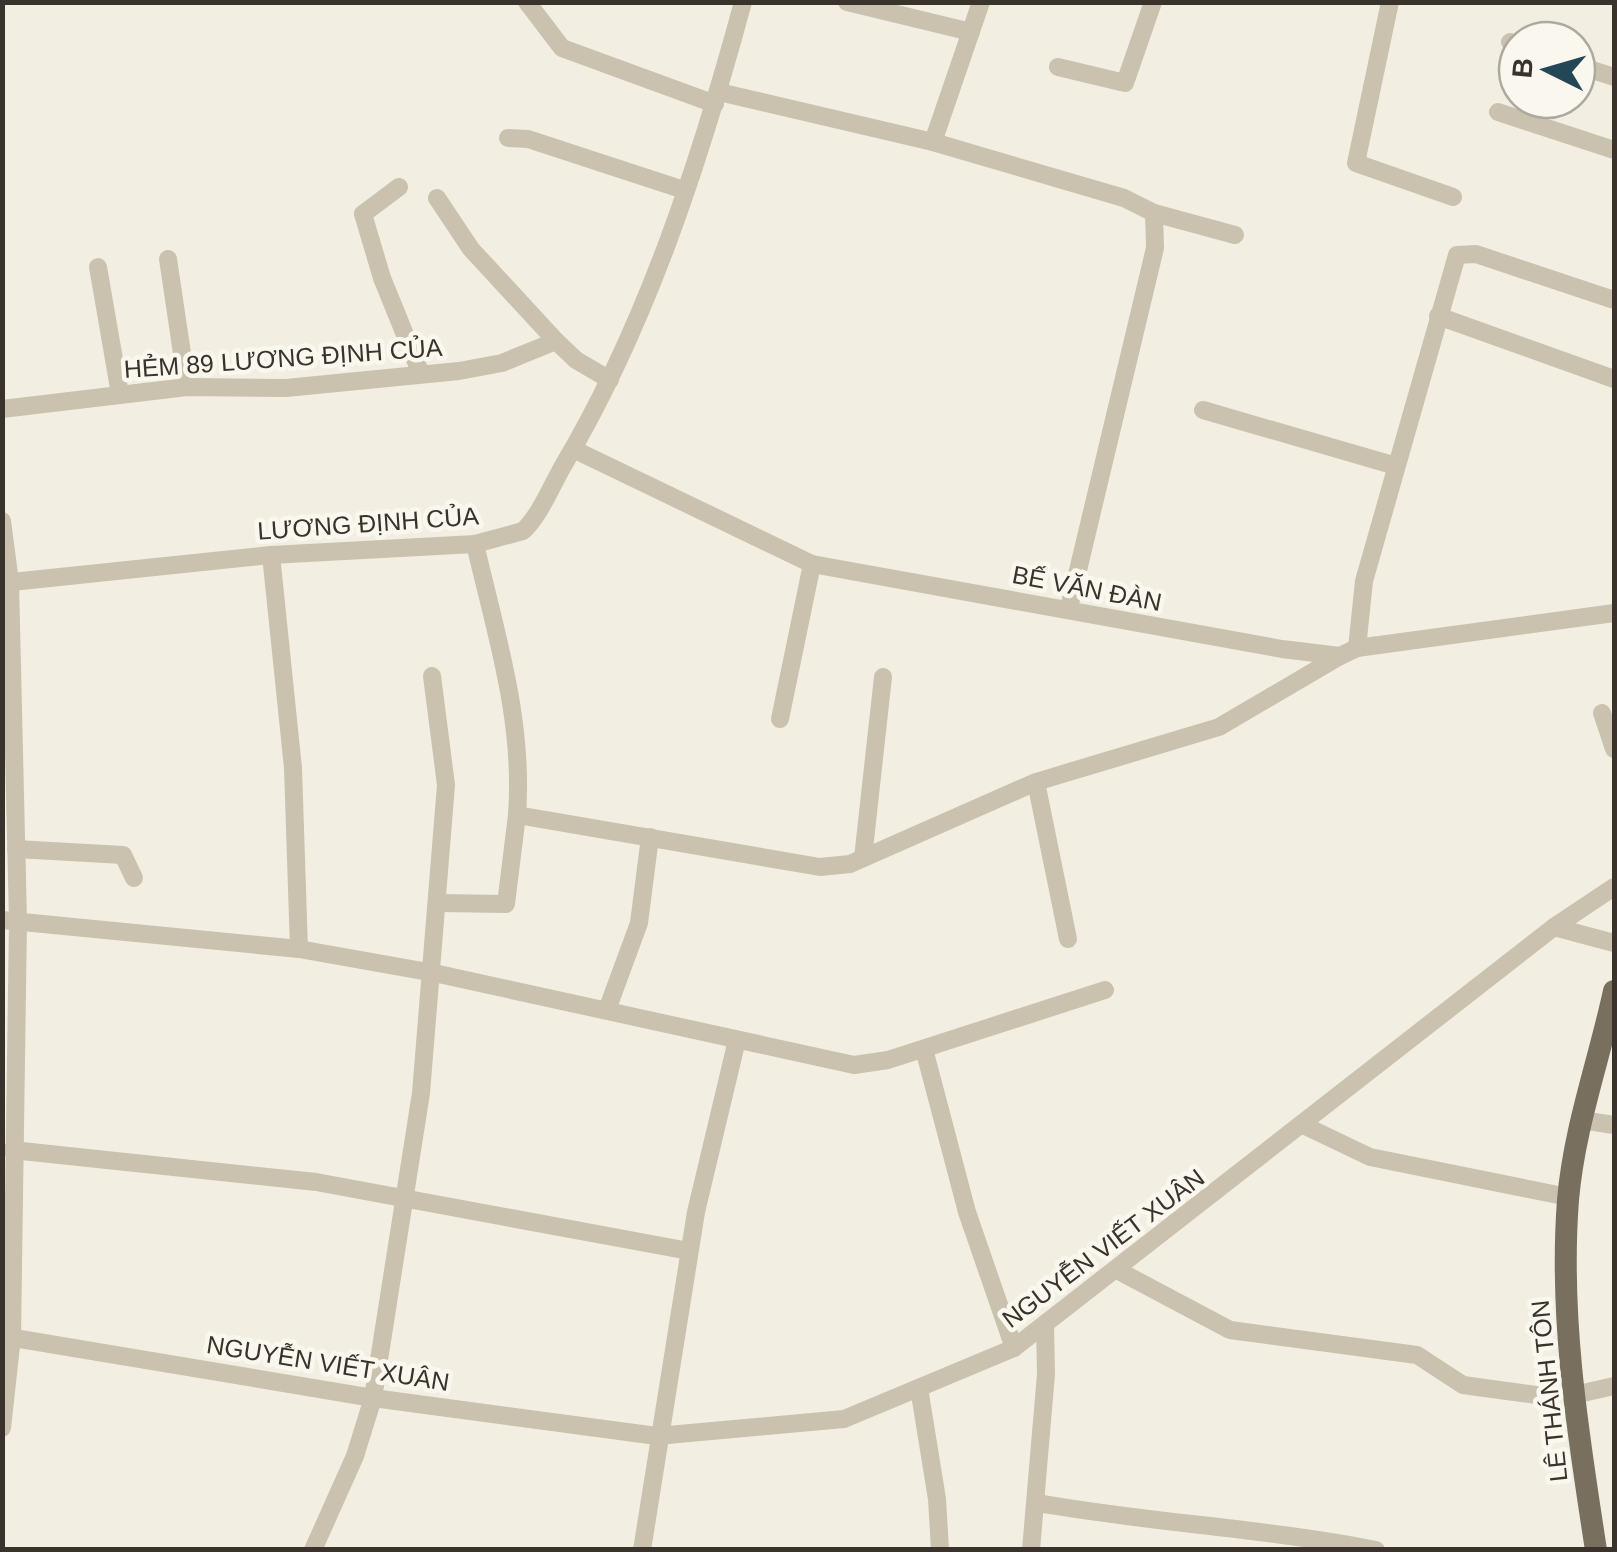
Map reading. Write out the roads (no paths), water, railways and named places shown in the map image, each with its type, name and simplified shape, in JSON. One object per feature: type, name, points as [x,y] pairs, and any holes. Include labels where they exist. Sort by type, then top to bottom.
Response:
[{"type":"main road","name":"LÊ THÁNH TÔN","points":[[1596,1550],[1564,1314],[1568,1198],[1581,1120],[1614,991]]},
{"type":"street","points":[[527,2],[562,48],[717,98],[933,142],[1234,235]]},
{"type":"street","name":"LƯƠNG ĐỊNH CỦA","points":[[6,582],[272,555],[475,544],[516,534],[528,526],[610,380],[717,98],[743,2]]},
{"type":"street","points":[[847,2],[972,32]]},
{"type":"street","points":[[933,142],[981,2]]},
{"type":"street","points":[[1058,67],[1125,84],[1153,2]]},
{"type":"street","points":[[1390,2],[1356,162],[1453,197]]},
{"type":"street","points":[[1522,120],[1614,150]]},
{"type":"street","points":[[508,138],[528,138],[684,190]]},
{"type":"street","points":[[400,187],[363,214],[382,278],[421,374]]},
{"type":"street","points":[[437,198],[470,249],[556,341],[587,368],[610,380]]},
{"type":"street","points":[[1069,608],[1152,265],[1158,236],[1154,213]]},
{"type":"street","points":[[517,814],[820,867],[864,858],[1036,782],[1220,727],[1349,652],[1364,581],[1452,262],[1465,252],[1614,300]]},
{"type":"street","points":[[168,259],[187,387]]},
{"type":"street","points":[[98,267],[120,394]]},
{"type":"street","points":[[1438,316],[1614,378]]},
{"type":"street","name":"HẺM 89 LƯƠNG ĐỊNH CỦA","points":[[2,409],[187,387],[286,388],[421,374],[502,363],[556,341]]},
{"type":"street","points":[[1202,410],[1396,466]]},
{"type":"street","name":"BẾ VĂN ĐÀN","points":[[574,449],[812,564],[1069,608],[1198,635],[1349,652],[1614,613]]},
{"type":"street","points":[[2,521],[12,844],[12,1150],[2,1428]]},
{"type":"street","points":[[439,903],[506,904],[517,814],[520,776],[513,698],[475,544]]},
{"type":"street","points":[[272,555],[293,768],[298,949]]},
{"type":"street","points":[[780,719],[812,564]]},
{"type":"street","points":[[314,1550],[355,1456],[374,1398],[406,1196],[434,972],[446,785],[432,676]]},
{"type":"street","points":[[864,858],[883,677]]},
{"type":"street","points":[[1602,713],[1614,748]]},
{"type":"street","points":[[1036,782],[1068,939]]},
{"type":"street","points":[[607,1010],[638,923],[650,837]]},
{"type":"street","points":[[12,844],[122,855],[134,878]]},
{"type":"street","name":"NGUYỄN VIẾT XUÂN","points":[[7,1337],[374,1398],[657,1436],[844,1419],[1014,1348],[1554,927],[1614,886]]},
{"type":"street","points":[[10,921],[298,949],[434,972],[854,1065],[924,1048],[1105,990]]},
{"type":"street","points":[[1554,927],[1614,943]]},
{"type":"street","points":[[642,1550],[689,1251],[738,1040]]},
{"type":"street","points":[[924,1048],[967,1212],[1014,1348]]},
{"type":"street","points":[[1581,1120],[1614,1125]]},
{"type":"street","points":[[1303,1124],[1370,1157],[1568,1198]]},
{"type":"street","points":[[12,1150],[246,1173],[406,1196],[689,1251]]},
{"type":"street","points":[[1116,1270],[1230,1330],[1417,1355],[1463,1385],[1544,1396]]},
{"type":"street","points":[[1031,1550],[1038,1502],[1045,1324]]},
{"type":"street","points":[[1574,1396],[1614,1386]]},
{"type":"street","points":[[919,1388],[937,1499],[940,1550]]},
{"type":"street","points":[[1038,1502],[1138,1520],[1316,1538],[1376,1550]]}]
